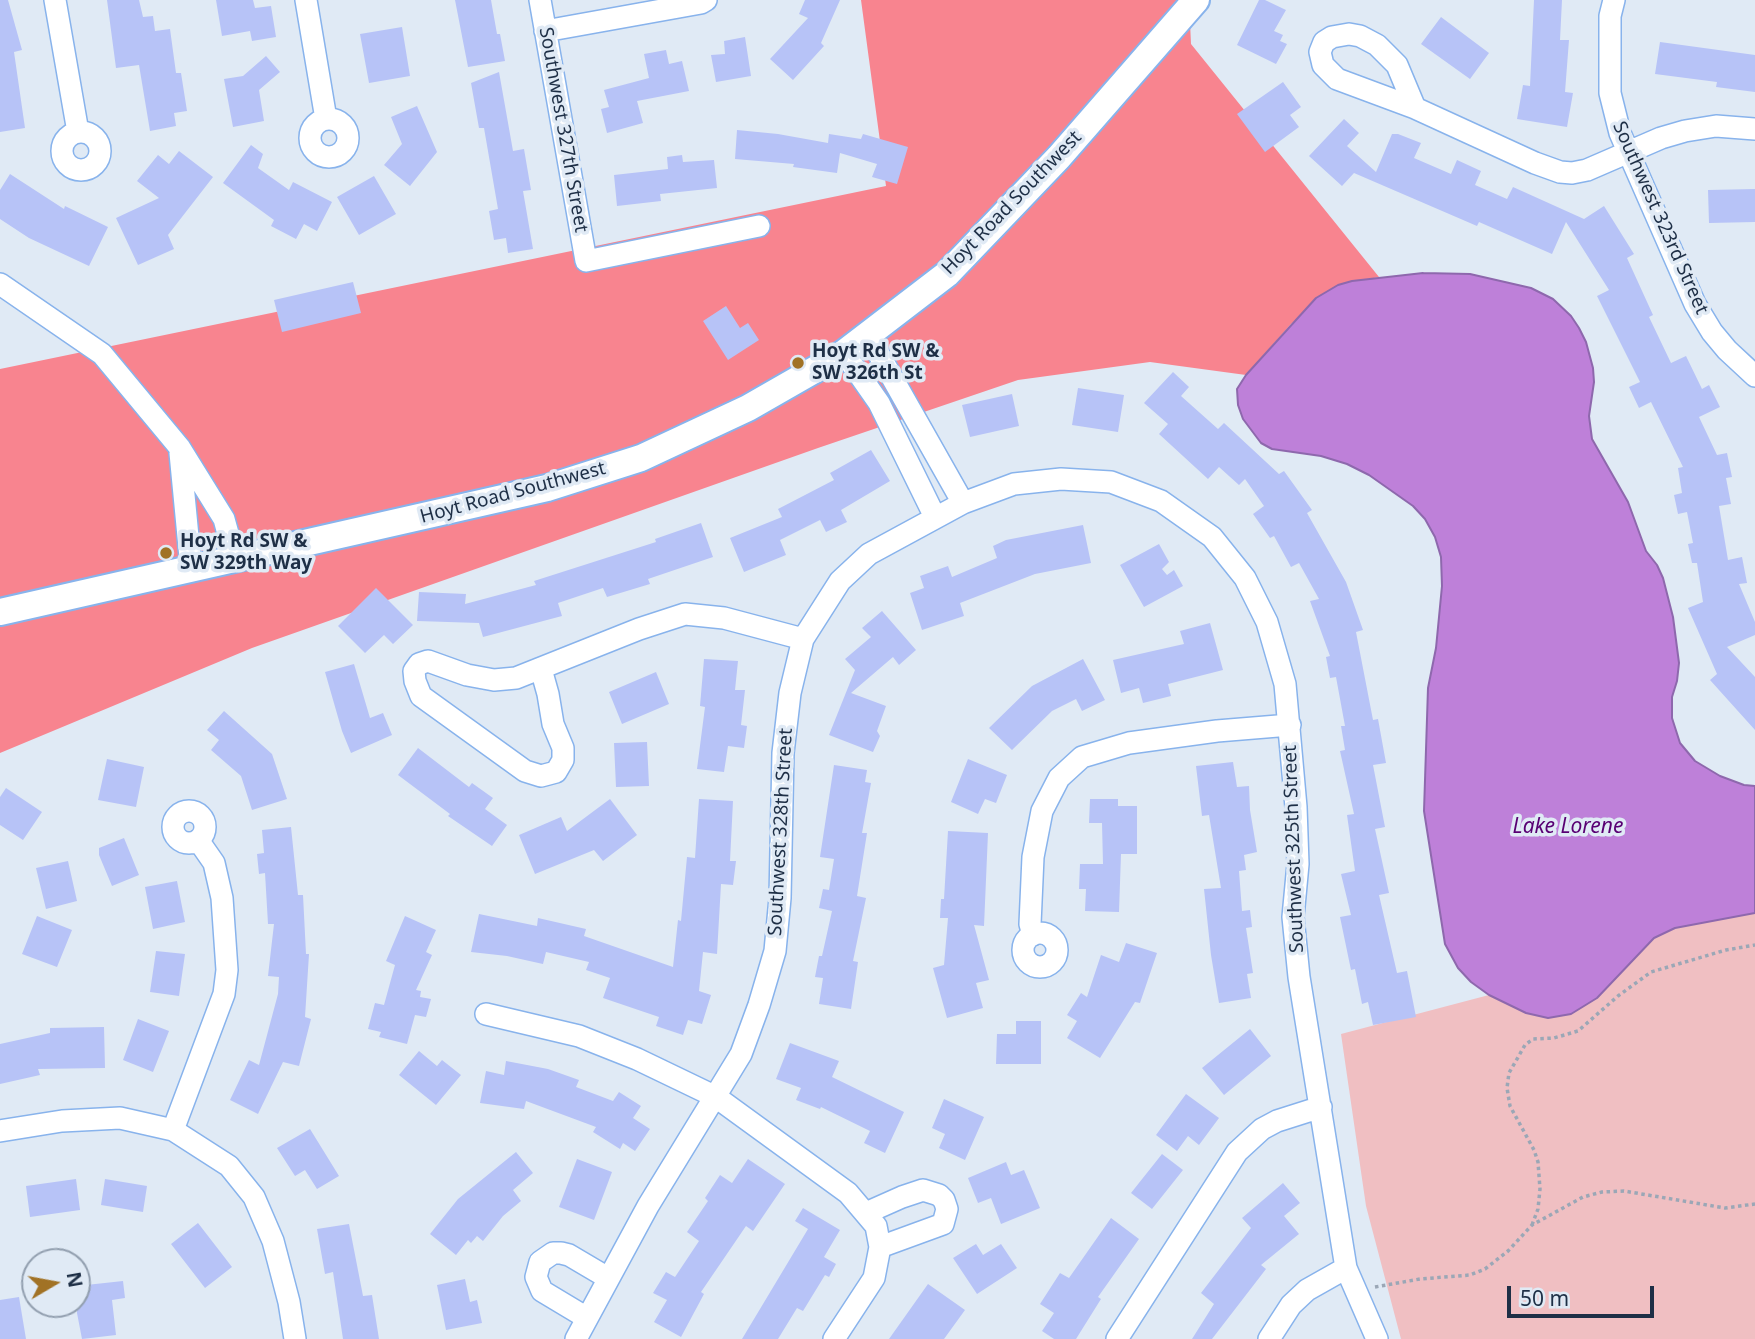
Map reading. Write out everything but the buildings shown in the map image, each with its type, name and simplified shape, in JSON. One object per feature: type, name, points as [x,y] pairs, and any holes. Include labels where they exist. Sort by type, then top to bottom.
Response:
[{"type":"main road","name":"Hoyt Road Southwest","points":[[0,612],[547,488],[641,458],[748,408],[844,353],[947,274],[1059,157],[1196,0]]},
{"type":"street","points":[[55,0],[78,132]]},
{"type":"street","points":[[306,0],[326,119]]},
{"type":"street","name":"Southwest 327th Street","points":[[540,0],[586,261],[759,226]]},
{"type":"street","points":[[545,31],[706,0]]},
{"type":"street","name":"Southwest 323rd Street","points":[[1615,0],[1610,16],[1610,93],[1620,133],[1695,304],[1712,332],[1755,376]]},
{"type":"street","points":[[1415,108],[1560,172],[1582,172],[1661,138],[1699,128],[1716,126],[1755,129]]},
{"type":"street","points":[[0,284],[102,354],[180,448],[224,519],[235,559]]},
{"type":"street","points":[[868,335],[962,503]]},
{"type":"street","points":[[844,353],[879,404],[935,517]]},
{"type":"street","points":[[180,448],[191,568]]},
{"type":"street","name":"Southwest 325th Street","points":[[962,503],[1014,484],[1061,479],[1111,482],[1161,501],[1212,537],[1245,578],[1267,622],[1285,684],[1290,725],[1298,852],[1293,917],[1299,977],[1346,1268],[1377,1339]]},
{"type":"street","name":"Southwest 328th Street","points":[[576,1339],[648,1206],[741,1055],[759,1005],[775,951],[783,753],[790,693],[803,639],[840,581],[869,554],[962,503]]},
{"type":"street","points":[[541,669],[553,724],[563,748],[563,760],[556,772],[541,776],[525,771],[421,696],[414,671],[419,664],[428,661],[467,675],[494,680],[516,678],[639,629],[685,614],[724,618],[803,639]]},
{"type":"street","points":[[1033,935],[1030,923],[1033,857],[1042,811],[1059,778],[1082,757],[1129,743],[1217,731],[1290,725]]},
{"type":"street","points":[[173,1129],[224,994],[227,970],[222,898],[214,863],[198,840]]},
{"type":"street","points":[[486,1014],[579,1037],[636,1059],[716,1097],[848,1193],[874,1228],[874,1278],[834,1339]]},
{"type":"street","points":[[1117,1339],[1237,1152],[1262,1129],[1277,1121],[1321,1107]]},
{"type":"street","points":[[0,1131],[62,1121],[120,1118],[173,1129],[229,1166],[254,1198],[274,1241],[295,1339]]},
{"type":"street","points":[[923,1190],[939,1195],[947,1209],[943,1224],[874,1228],[902,1196],[923,1190]]},
{"type":"street","points":[[587,1318],[542,1292],[536,1277],[540,1262],[553,1253],[561,1253],[608,1278]]},
{"type":"street","points":[[1269,1339],[1290,1305],[1307,1290],[1346,1268]]},
{"type":"path","points":[[1532,1225],[1538,1209],[1540,1189],[1538,1162],[1510,1106],[1507,1088],[1510,1073],[1525,1045],[1533,1039],[1554,1038],[1578,1031],[1651,972],[1717,952],[1755,945]]},
{"type":"path","points":[[1356,1294],[1394,1282],[1470,1275],[1485,1269],[1508,1251],[1532,1225],[1583,1197],[1616,1191],[1725,1208],[1755,1204]]},
{"type":"shaded area","points":[[861,0],[1189,0],[1191,44],[1379,277],[1338,285],[1291,324],[1246,375],[1150,362],[1018,380],[252,648],[0,753],[0,369],[886,186]]},
{"type":"shaded area","points":[[1755,913],[1755,1339],[1401,1339],[1366,1206],[1341,1034],[1489,995],[1526,1013],[1548,1018],[1571,1014],[1597,998],[1654,938],[1675,928]]},
{"type":"water","name":"Lake Lorene","points":[[1423,273],[1470,274],[1531,288],[1553,299],[1579,328],[1593,368],[1594,382],[1589,416],[1592,439],[1628,502],[1646,551],[1663,578],[1673,617],[1679,663],[1672,697],[1672,718],[1680,743],[1695,761],[1720,776],[1755,786],[1755,913],[1675,928],[1654,938],[1597,998],[1571,1014],[1548,1018],[1526,1013],[1489,995],[1458,968],[1445,944],[1424,811],[1428,688],[1436,648],[1442,586],[1441,557],[1435,537],[1425,519],[1413,506],[1369,475],[1347,464],[1321,456],[1272,449],[1261,443],[1243,419],[1238,405],[1237,389],[1246,375],[1316,298],[1338,285],[1352,281]]},
{"type":"place","name":"Hoyt Rd SW & SW 326th St","points":[[798,363]]},
{"type":"place","name":"Hoyt Rd SW & SW 329th Way","points":[[166,553]]}]
